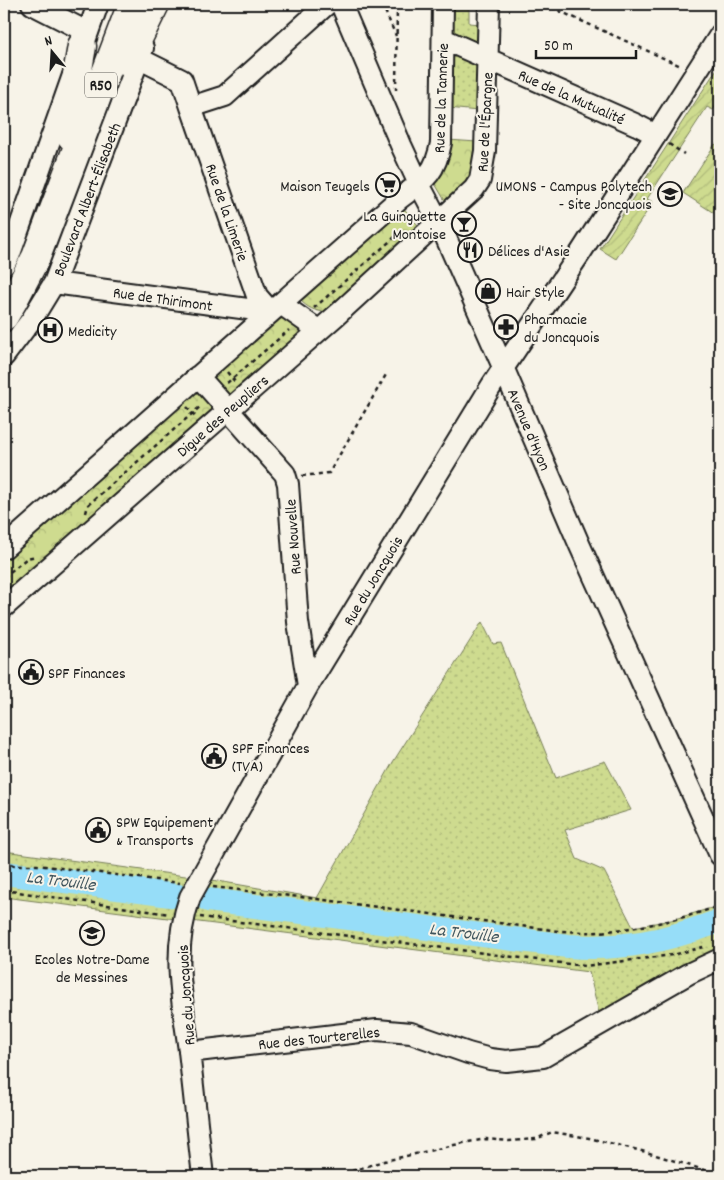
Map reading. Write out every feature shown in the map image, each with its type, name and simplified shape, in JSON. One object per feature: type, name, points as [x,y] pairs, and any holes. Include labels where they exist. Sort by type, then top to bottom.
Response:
[{"type":"highway","name":"Boulevard Albert-Élisabeth","points":[[4,316],[36,257],[132,4]]},
{"type":"highway","points":[[71,166],[157,4]]},
{"type":"highway","points":[[71,166],[74,104],[85,38]]},
{"type":"street","points":[[32,4],[85,38]]},
{"type":"street","points":[[4,265],[10,254],[98,4]]},
{"type":"street","name":"Boulevard Albert-Élisabeth","points":[[4,356],[26,327],[54,283],[140,59],[157,4]]},
{"type":"street","points":[[192,107],[225,96],[327,4]]},
{"type":"street","name":"Avenue d'Hyon","points":[[341,4],[419,184],[439,222],[503,367],[580,546],[720,854]]},
{"type":"street","name":"Rue de la Tannerie","points":[[419,184],[431,173],[438,160],[441,144],[443,4]]},
{"type":"street","name":"Rue de l'Épargne","points":[[439,222],[474,189],[480,180],[486,151],[489,4]]},
{"type":"street","name":"Rue du Joncquois","points":[[203,1176],[182,1004],[179,957],[184,915],[196,885],[308,686],[503,367],[581,252],[720,34]]},
{"type":"street","name":"Rue de la Mutualité","points":[[443,39],[656,135]]},
{"type":"street","name":"Rue de la Limerie","points":[[140,59],[182,80],[257,296],[276,308]]},
{"type":"street","points":[[4,548],[399,198],[419,184]]},
{"type":"street","name":"Digue des Peupliers","points":[[4,607],[346,307],[439,222]]},
{"type":"street","name":"Rue de Thirimont","points":[[54,283],[276,308]]},
{"type":"street","points":[[276,308],[318,330]]},
{"type":"street","name":"Rue Nouvelle","points":[[198,376],[227,411],[285,474],[288,484],[298,622],[308,686]]},
{"type":"street","name":"Rue des Tourterelles","points":[[189,1052],[378,1030],[411,1033],[490,1059],[506,1061],[543,1057],[688,974],[716,952]]},
{"type":"path","points":[[382,4],[397,38]]},
{"type":"path","points":[[396,93],[397,4]]},
{"type":"path","points":[[544,4],[674,62],[695,74]]},
{"type":"path","points":[[216,359],[246,394]]},
{"type":"path","points":[[286,478],[329,473],[387,373]]},
{"type":"path","points":[[176,395],[206,429]]},
{"type":"path","points":[[4,860],[14,864],[316,898],[559,931],[597,932],[633,927],[670,920],[720,905]]},
{"type":"path","points":[[4,890],[585,966],[673,955],[716,952]]},
{"type":"path","points":[[337,1176],[380,1162],[463,1143],[486,1139],[509,1141],[536,1139],[552,1132],[589,1138],[646,1152],[720,1175]]},
{"type":"green space","points":[[449,4],[469,4],[469,23],[481,24],[479,43],[476,46],[451,36]]},
{"type":"green space","points":[[453,53],[475,61],[479,67],[478,111],[448,108],[449,58]]},
{"type":"green space","points":[[720,64],[720,99],[713,110],[707,107],[647,199],[653,202],[616,259],[600,249]]},
{"type":"green space","points":[[448,140],[477,142],[474,175],[447,204],[434,182]]},
{"type":"green space","points":[[715,144],[720,147],[720,217],[683,193]]},
{"type":"green space","points":[[401,205],[422,230],[330,312],[315,310],[302,302],[302,291]]},
{"type":"green space","points":[[287,318],[299,330],[297,340],[240,389],[229,395],[222,392],[215,383],[214,376],[271,320]]},
{"type":"green space","points":[[195,388],[210,398],[214,409],[4,596],[4,557]]},
{"type":"green space","points":[[482,622],[493,644],[501,643],[556,778],[605,761],[631,810],[565,830],[577,859],[604,871],[633,927],[671,920],[715,907],[720,923],[720,949],[599,1013],[589,972],[4,897],[4,851],[200,878],[317,898],[393,762]]},
{"type":"waterway","name":"La Trouille","points":[[4,873],[178,896]]},
{"type":"waterway","name":"La Trouille","points":[[208,900],[588,947],[644,943],[717,922]]},
{"type":"place","name":"Maison Teugels","points":[[388,185]]},
{"type":"place","name":"UMONS - Campus Polytech - Site Joncquois","points":[[670,194]]},
{"type":"place","name":"La Guinguette Montoise","points":[[464,224]]},
{"type":"place","name":"Délices d'Asie","points":[[470,250]]},
{"type":"place","name":"Hair Style","points":[[488,291]]},
{"type":"place","name":"Pharmacie du Joncquois","points":[[506,327]]},
{"type":"place","name":"Medicity","points":[[50,330]]},
{"type":"place","name":"SPF Finances","points":[[31,672]]},
{"type":"place","name":"SPF Finances (TVA)","points":[[214,756]]},
{"type":"place","name":"SPW Equipement & Transports","points":[[98,830]]},
{"type":"place","name":"Ecoles Notre-Dame de Messines","points":[[92,933]]}]
